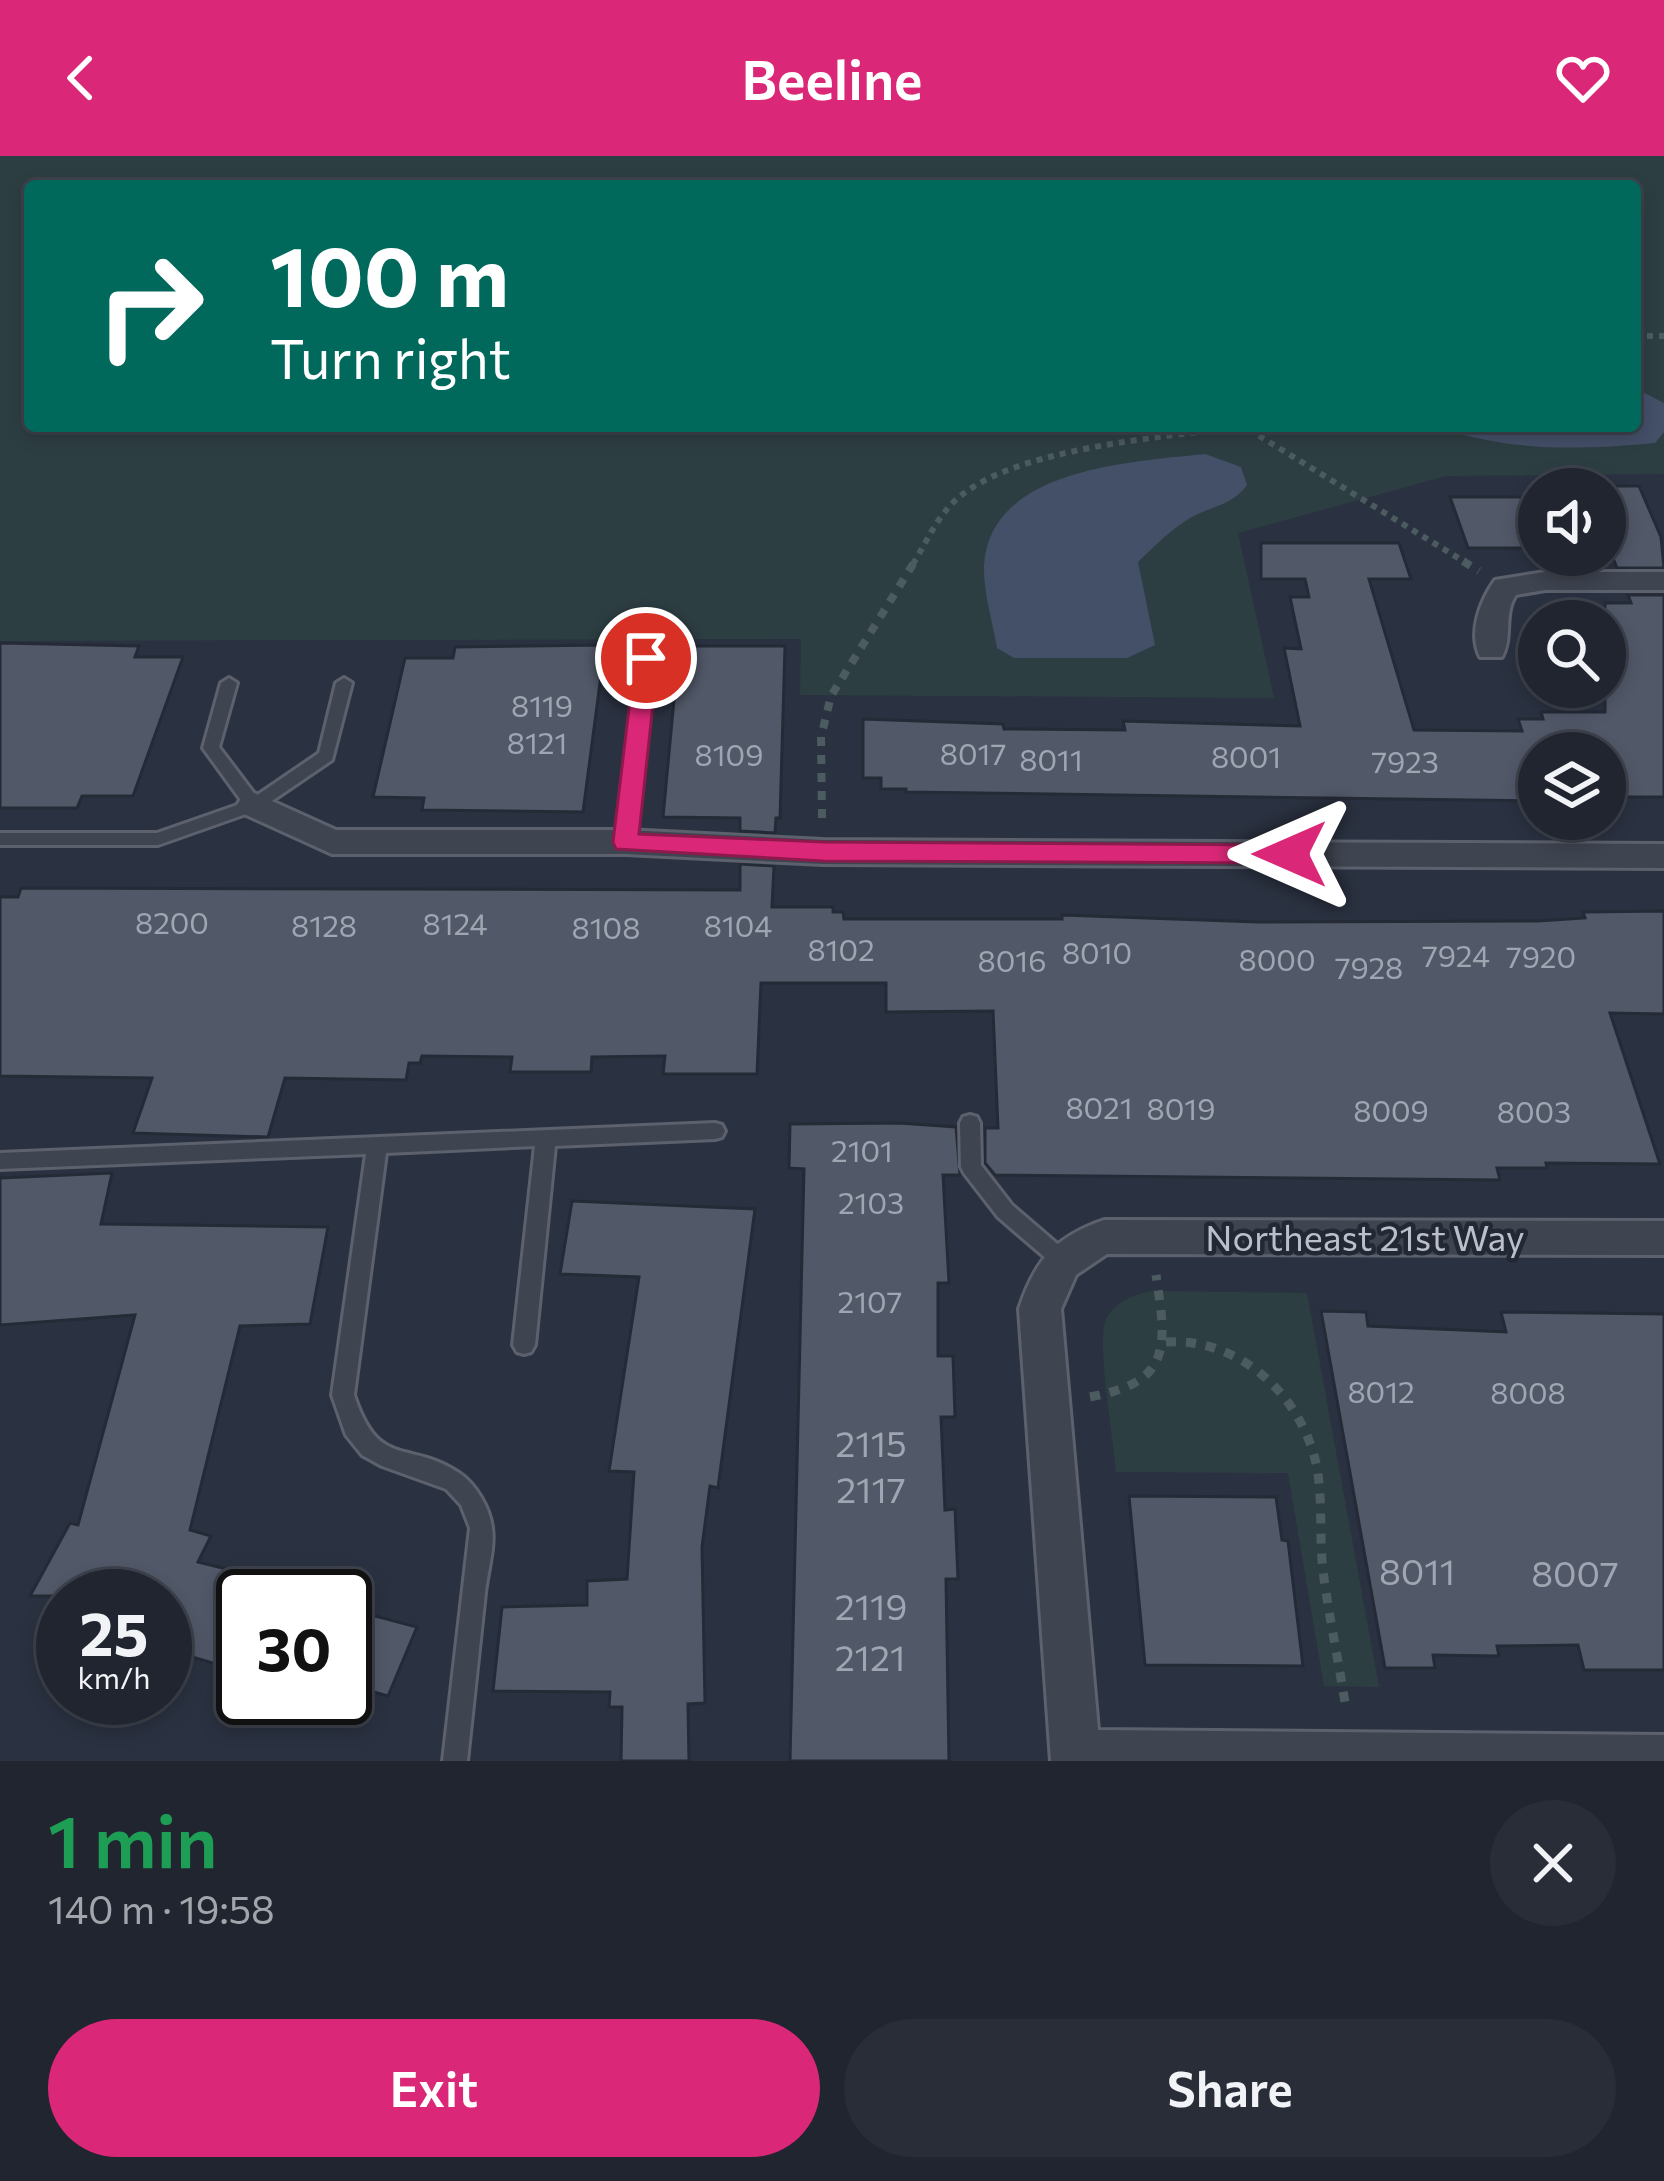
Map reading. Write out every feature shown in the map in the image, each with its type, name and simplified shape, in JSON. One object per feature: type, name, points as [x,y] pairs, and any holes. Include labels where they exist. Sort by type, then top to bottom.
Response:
[{"type":"street","points":[[1491,650],[1495,602],[1506,587],[1545,581],[1664,581]]},
{"type":"street","points":[[254,806],[332,842],[626,842],[823,852],[1664,856]]},
{"type":"street","name":"Northeast 21st Way","points":[[1065,1256],[1104,1237],[1664,1238]]},
{"type":"street","points":[[1065,1256],[1051,1275],[1040,1309],[1076,1758],[1664,1760]]},
{"type":"lane","points":[[626,842],[646,658]]},
{"type":"lane","points":[[229,683],[211,748],[254,806]]},
{"type":"lane","points":[[0,839],[158,838],[254,806],[326,756],[344,683]]},
{"type":"lane","points":[[970,1124],[971,1167],[1005,1211],[1065,1256]]},
{"type":"lane","points":[[0,1161],[715,1131]]},
{"type":"lane","points":[[524,1345],[546,1137]]},
{"type":"lane","points":[[377,1144],[343,1395],[348,1422],[364,1445],[387,1461],[442,1473],[463,1485],[476,1504],[481,1528],[455,1761]]},
{"type":"path","points":[[823,852],[821,737],[831,696],[950,505],[1013,466],[1203,432]]},
{"type":"path","points":[[1253,432],[1506,587]]},
{"type":"path","points":[[1047,1401],[1133,1388],[1162,1360],[1166,1342],[1150,1237]]},
{"type":"path","points":[[1166,1342],[1189,1337],[1235,1352],[1291,1408],[1312,1448],[1322,1492],[1320,1536],[1353,1756]]},
{"type":"shaded area","points":[[0,156],[1664,156],[1664,474],[1626,474],[1626,468],[1518,468],[1518,475],[1446,476],[1238,533],[1274,698],[800,695],[801,639],[0,641]]},
{"type":"shaded area","points":[[1152,1291],[1307,1293],[1379,1687],[1324,1686],[1288,1473],[1116,1472],[1103,1331],[1110,1313],[1120,1304]]},
{"type":"water","points":[[1641,391],[1664,403],[1664,432],[1655,443],[1544,447],[1456,432],[1641,432]]},
{"type":"water","points":[[1205,454],[1241,467],[1247,485],[1228,502],[1183,523],[1138,562],[1155,645],[1127,658],[1014,658],[997,648],[984,565],[992,533],[1011,508],[1037,489],[1069,476]]},
{"type":"building","points":[[1626,486],[1639,486],[1661,537],[1664,568],[1626,568]]},
{"type":"building","points":[[1450,497],[1518,497],[1518,548],[1468,548]]},
{"type":"building","points":[[1261,543],[1399,543],[1411,579],[1369,579],[1414,730],[1522,731],[1518,719],[1543,719],[1541,712],[1626,708],[1628,595],[1664,595],[1664,797],[1626,797],[1626,732],[1518,732],[1518,801],[906,792],[881,789],[881,778],[863,778],[863,719],[1003,724],[1004,729],[1125,730],[1123,721],[1300,726],[1284,648],[1301,649],[1290,597],[1309,597],[1305,579],[1261,579]]},
{"type":"building","points":[[0,643],[139,646],[135,657],[183,657],[133,796],[82,796],[77,808],[0,808]]},
{"type":"building","points":[[605,645],[583,812],[422,810],[424,798],[373,797],[405,658],[453,658],[455,647]]},
{"type":"building","points":[[679,646],[785,646],[780,818],[776,818],[775,833],[740,831],[740,818],[663,817]]},
{"type":"building","points":[[740,864],[774,866],[772,907],[833,907],[833,912],[843,912],[844,919],[1062,919],[1062,915],[1258,922],[1538,921],[1585,918],[1583,912],[1664,911],[1664,1014],[1610,1013],[1660,1164],[1546,1163],[1547,1168],[1497,1168],[1500,1180],[995,1175],[985,1163],[985,1128],[998,1128],[993,1011],[886,1012],[886,983],[761,983],[757,1074],[663,1074],[665,1056],[592,1057],[591,1072],[510,1072],[512,1057],[422,1056],[420,1063],[409,1063],[406,1080],[285,1078],[268,1137],[133,1133],[152,1078],[0,1076],[0,897],[18,897],[21,888],[740,890]]},
{"type":"building","points":[[790,1124],[956,1127],[960,1175],[943,1175],[949,1283],[938,1283],[938,1356],[953,1356],[955,1417],[941,1417],[945,1510],[955,1509],[958,1579],[946,1579],[949,1761],[790,1761],[804,1169],[789,1168]]},
{"type":"building","points":[[112,1173],[101,1224],[328,1227],[310,1324],[240,1326],[190,1530],[211,1536],[198,1562],[227,1569],[216,1569],[216,1664],[192,1657],[192,1569],[45,1569],[70,1523],[78,1525],[135,1315],[0,1325],[0,1178]]},
{"type":"building","points":[[572,1201],[755,1209],[718,1488],[710,1486],[702,1547],[705,1703],[688,1704],[689,1761],[621,1761],[622,1707],[609,1707],[610,1692],[493,1691],[502,1607],[587,1605],[587,1581],[627,1579],[634,1472],[609,1471],[639,1277],[560,1274]]},
{"type":"building","points":[[1321,1311],[1366,1312],[1368,1326],[1506,1332],[1501,1312],[1664,1314],[1664,1670],[1584,1670],[1578,1645],[1497,1646],[1499,1656],[1433,1655],[1435,1668],[1385,1668]]},
{"type":"building","points":[[1129,1496],[1276,1497],[1282,1540],[1288,1541],[1303,1666],[1145,1665]]},
{"type":"building","points":[[372,1615],[417,1627],[388,1696],[372,1692]]},
{"type":"route","points":[[646,658],[626,842],[823,852],[1290,854]]}]
